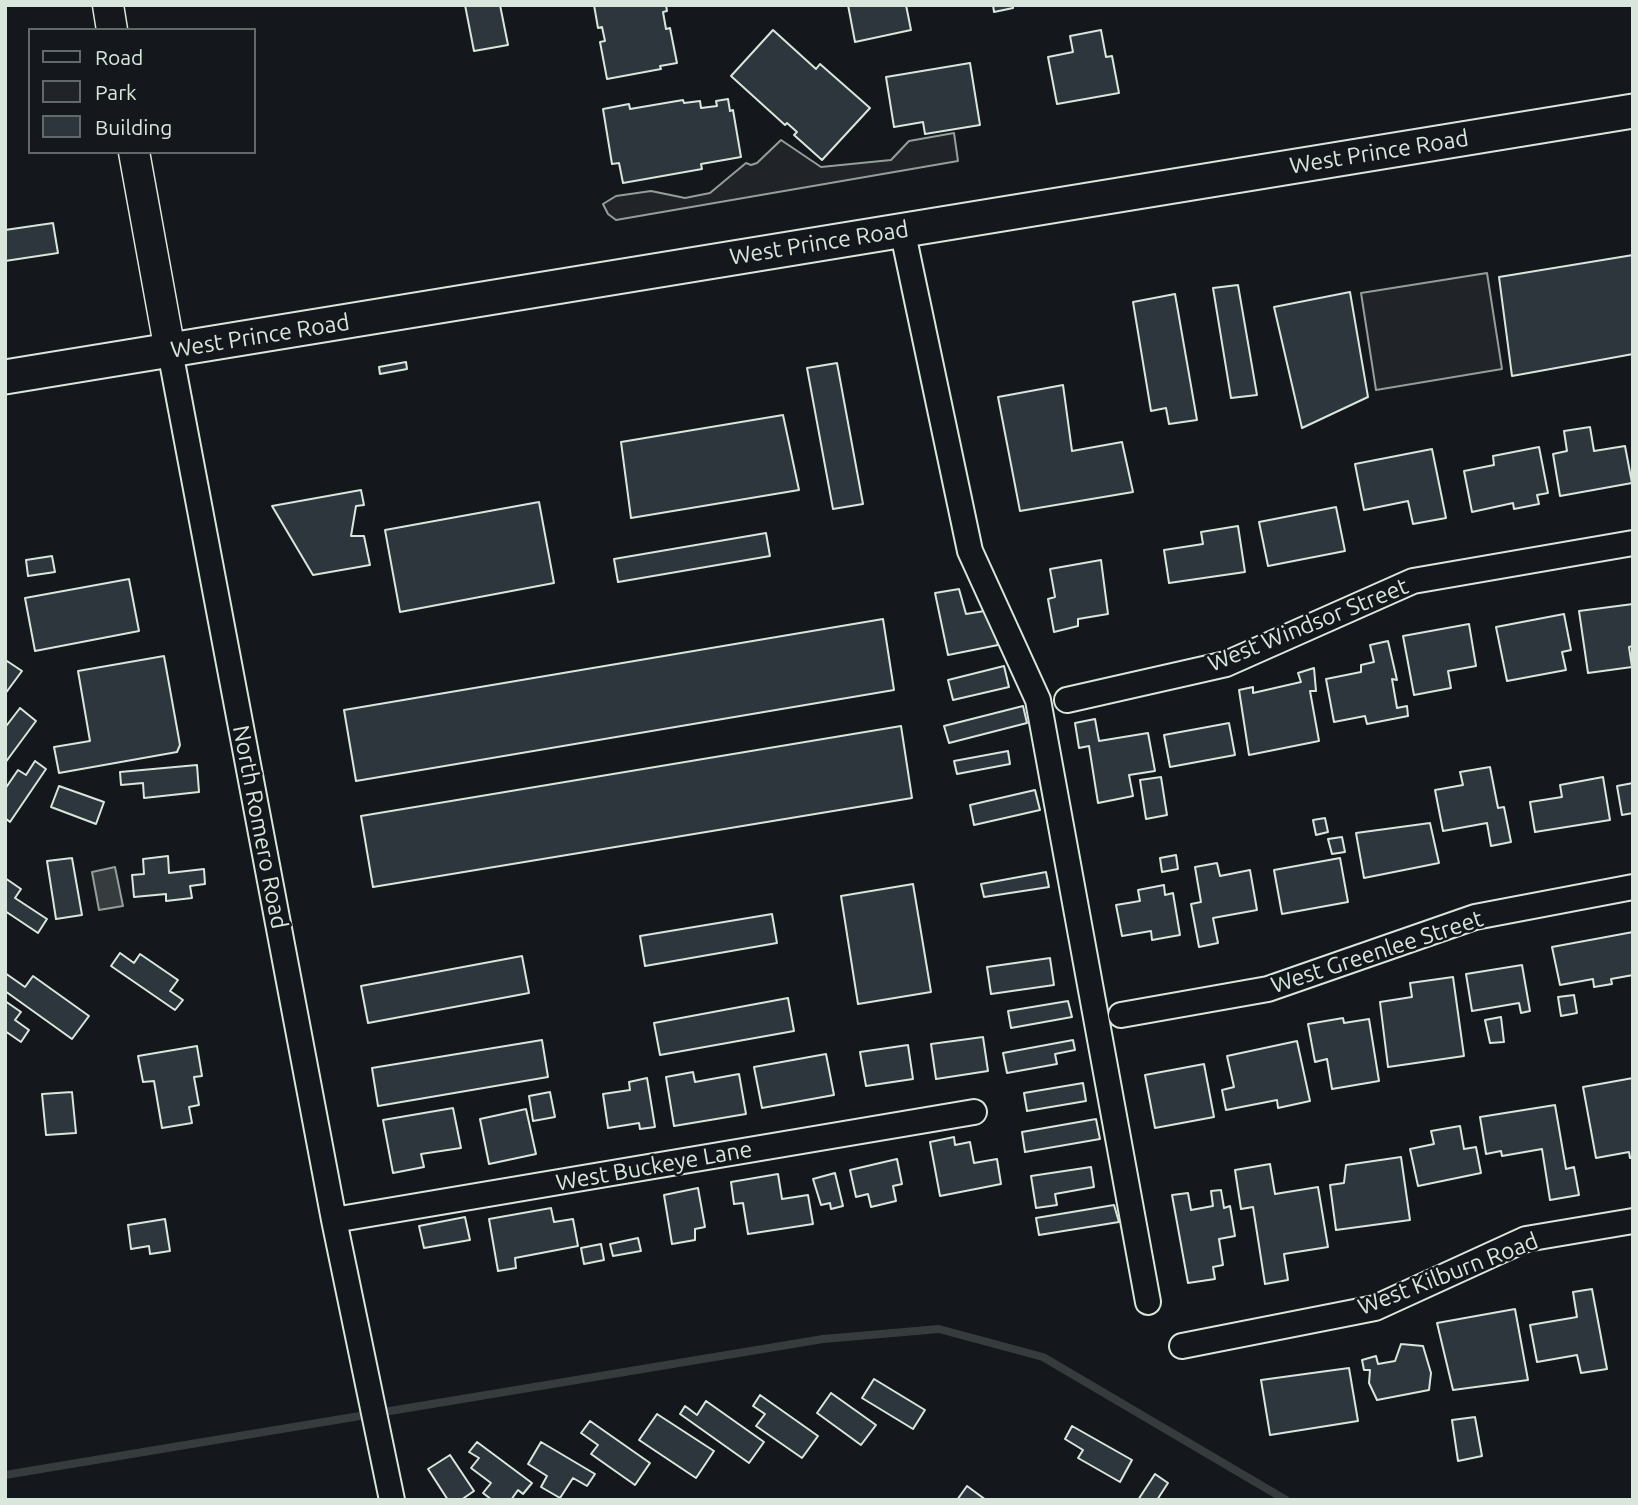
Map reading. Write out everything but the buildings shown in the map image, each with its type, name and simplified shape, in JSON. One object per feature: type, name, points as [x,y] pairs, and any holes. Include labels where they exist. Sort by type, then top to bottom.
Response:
[{"type":"main road","name":"West Prince Road","points":[[5,377],[1633,111]]},
{"type":"street","points":[[108,5],[112,28]]},
{"type":"street","name":"North Romero Road","points":[[134,154],[334,1220],[392,1500]]},
{"type":"street","points":[[902,229],[970,551],[1038,700],[1148,1302]]},
{"type":"street","name":"West Windsor Street","points":[[1067,700],[1226,664],[1413,581],[1633,543]]},
{"type":"street","name":"West Greenlee Street","points":[[1121,1015],[1268,989],[1475,917],[1633,887]]},
{"type":"street","name":"West Buckeye Lane","points":[[334,1220],[974,1112]]},
{"type":"street","name":"West Kilburn Road","points":[[1182,1346],[1375,1308],[1526,1238],[1633,1221]]},
{"type":"green space","points":[[954,133],[958,161],[616,220],[608,214],[603,204],[616,196],[651,191],[685,198],[710,193],[746,163],[757,163],[781,140],[821,167],[891,160],[909,141]]},
{"type":"green space","points":[[1487,273],[1502,369],[1376,390],[1361,293]]},
{"type":"shaded area","points":[[115,867],[123,906],[99,910],[92,872]]},
{"type":"waterway","points":[[5,1475],[823,1339],[939,1329],[1043,1357],[1286,1500]]}]
